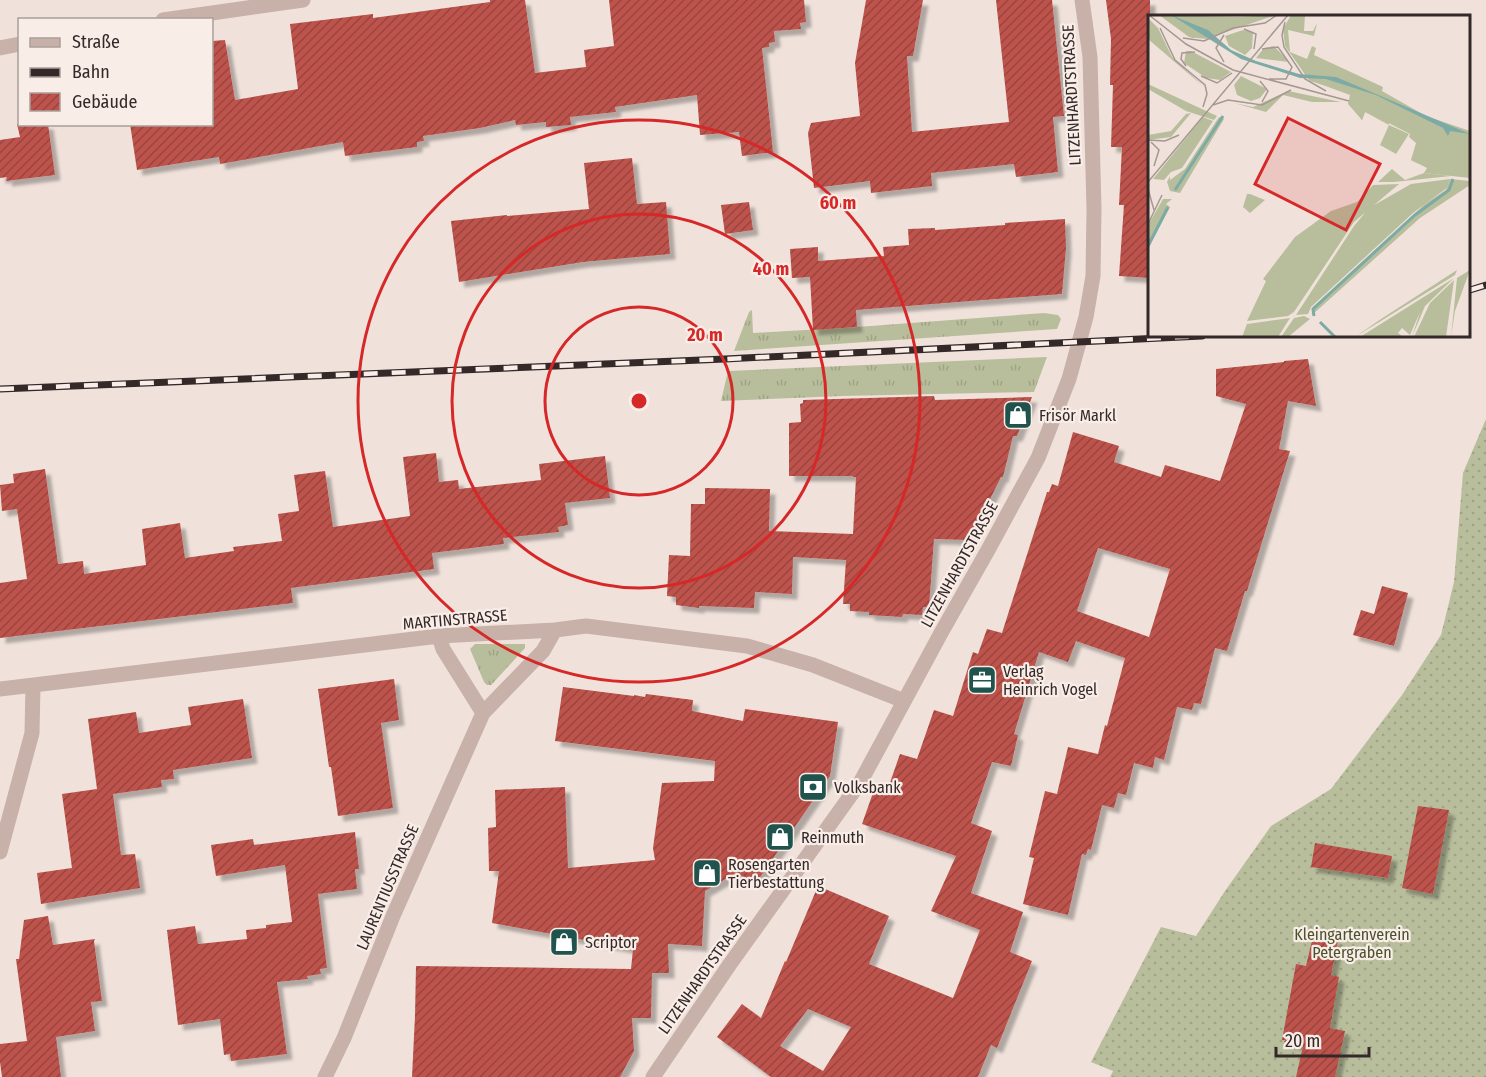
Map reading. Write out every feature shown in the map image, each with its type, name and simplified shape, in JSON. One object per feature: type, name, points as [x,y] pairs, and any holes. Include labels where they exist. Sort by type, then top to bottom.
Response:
[{"type":"street","points":[[177,18],[303,0]]},
{"type":"street","name":"LITZENHARDTSTRASSE","points":[[653,1077],[730,964],[861,781],[1038,458],[1069,379],[1082,334],[1093,276],[1094,209],[1090,57],[1082,0]]},
{"type":"street","points":[[0,48],[18,44]]},
{"type":"street","name":"MARTINSTRASSE","points":[[0,689],[439,636],[555,630],[586,626],[747,646],[813,665],[904,701]]},
{"type":"street","name":"LAURENTIUSSTRASSE","points":[[325,1077],[344,1038],[393,916],[483,712],[543,651],[555,630]]},
{"type":"street","points":[[439,636],[443,649],[483,712]]},
{"type":"street","points":[[0,852],[32,733],[33,685]]},
{"type":"green space","points":[[752,310],[753,333],[1044,313],[1058,315],[1061,319],[1057,329],[734,351],[749,312]]},
{"type":"green space","points":[[1047,357],[1034,392],[721,401],[728,371]]},
{"type":"green space","name":"Kleingartenverein Petergraben","points":[[1486,419],[1486,1077],[1110,1077],[1113,1071],[1091,1062],[1161,927],[1196,936],[1271,826],[1331,789],[1402,695],[1441,635],[1454,582],[1463,473]]},
{"type":"green space","points":[[475,644],[525,644],[525,648],[491,685],[487,685],[470,649]]},
{"type":"building","points":[[490,0],[525,0],[535,73],[586,67],[584,50],[614,46],[609,0],[804,0],[806,22],[800,23],[801,29],[774,31],[775,42],[769,43],[769,47],[762,48],[773,152],[742,156],[739,132],[700,135],[697,95],[615,107],[616,112],[570,117],[571,125],[546,127],[546,122],[516,125],[515,120],[480,128],[423,136],[424,141],[417,142],[417,147],[345,156],[343,142],[220,164],[219,157],[137,170],[130,126],[213,126],[213,41],[225,40],[235,100],[298,89],[290,24],[373,14],[373,18],[490,2]]},
{"type":"building","points":[[866,0],[923,0],[913,56],[907,56],[912,132],[1009,122],[996,0],[1052,0],[1064,116],[1053,117],[1058,172],[1016,177],[1014,164],[931,173],[932,186],[871,193],[870,181],[814,188],[808,133],[811,123],[860,116],[855,63]]},
{"type":"building","points":[[1106,0],[1150,0],[1150,15],[1148,15],[1148,278],[1119,276],[1124,205],[1119,205],[1122,147],[1111,147],[1113,85],[1110,85],[1111,39]]},
{"type":"building","points":[[17,124],[18,126],[48,126],[55,175],[6,181],[7,177],[0,178],[0,140],[20,137]]},
{"type":"building","points":[[632,158],[637,204],[666,202],[670,254],[583,262],[459,282],[451,221],[589,209],[584,163]]},
{"type":"building","points":[[749,202],[753,230],[725,234],[721,205]]},
{"type":"building","points":[[1065,219],[1066,248],[1062,294],[856,310],[857,327],[813,330],[810,277],[792,278],[790,249],[818,247],[818,261],[884,256],[883,247],[909,245],[908,229],[935,228],[935,230]]},
{"type":"building","points":[[1308,359],[1316,406],[1288,401],[1279,449],[1290,451],[1227,651],[1215,648],[1201,704],[1194,703],[1192,710],[1177,707],[1164,760],[1155,757],[1153,768],[1134,763],[1126,795],[1118,793],[1114,808],[1102,805],[1091,850],[1088,849],[1086,855],[1082,854],[1068,915],[1023,904],[1034,858],[1029,857],[1045,791],[1057,794],[1068,747],[1098,754],[1125,658],[1076,641],[1068,662],[1039,652],[1014,734],[1018,735],[1011,766],[992,762],[971,823],[992,831],[971,893],[1023,912],[1010,952],[1032,961],[997,1048],[991,1045],[978,1077],[771,1077],[717,1037],[742,1004],[761,1018],[818,886],[889,916],[869,964],[953,998],[980,930],[931,911],[956,856],[862,824],[874,790],[886,794],[900,754],[917,759],[934,710],[953,716],[973,652],[978,654],[987,629],[1002,633],[1047,492],[1052,484],[1058,486],[1073,432],[1119,446],[1114,462],[1161,477],[1165,465],[1220,481],[1246,404],[1216,396],[1216,369]],"holes":[[[1098,548],[1170,569],[1149,637],[1077,611]],[[808,1009],[851,1027],[823,1071],[780,1046]]]},
{"type":"building","points":[[934,396],[935,400],[1032,397],[1017,436],[1013,436],[1003,477],[970,540],[934,539],[929,607],[923,607],[922,615],[903,614],[902,617],[850,611],[850,604],[843,604],[846,560],[793,557],[792,594],[755,592],[754,608],[699,606],[699,608],[676,605],[676,597],[667,596],[669,555],[690,556],[691,504],[705,504],[705,488],[770,489],[769,531],[853,534],[856,477],[789,476],[789,423],[801,422],[800,404],[803,400]]},
{"type":"building","points":[[436,453],[439,482],[458,480],[459,489],[541,480],[539,464],[605,456],[610,498],[565,503],[568,525],[558,527],[559,532],[503,538],[504,544],[432,553],[434,569],[291,588],[293,603],[0,638],[0,583],[27,579],[17,509],[2,511],[0,485],[14,483],[13,474],[45,469],[58,564],[83,561],[84,574],[146,565],[142,529],[180,523],[185,558],[234,551],[233,547],[282,541],[278,514],[299,511],[294,475],[325,471],[333,527],[410,516],[403,457]]},
{"type":"building","points":[[1382,586],[1408,593],[1394,646],[1353,635],[1361,610],[1374,614]]},
{"type":"building","points":[[394,679],[399,720],[381,723],[393,808],[338,816],[318,689]]},
{"type":"building","points":[[563,687],[634,696],[645,697],[646,694],[693,700],[692,711],[743,721],[745,709],[838,722],[830,776],[756,883],[736,873],[705,891],[702,946],[668,944],[669,973],[652,973],[651,1018],[632,1018],[634,1051],[620,1077],[412,1077],[416,966],[631,969],[633,949],[492,923],[499,871],[489,871],[488,828],[496,827],[495,790],[565,787],[568,868],[655,860],[653,848],[662,783],[714,781],[715,761],[555,741]]},
{"type":"building","points":[[243,699],[252,758],[173,770],[174,779],[161,780],[162,787],[113,794],[121,855],[135,854],[140,888],[41,904],[37,873],[72,868],[62,794],[97,789],[88,719],[136,712],[139,733],[191,725],[188,707]]},
{"type":"building","points":[[1418,806],[1449,810],[1433,894],[1402,888]]},
{"type":"building","points":[[355,832],[359,869],[355,869],[357,889],[318,894],[327,968],[320,969],[321,974],[307,976],[308,979],[277,982],[287,1054],[231,1061],[230,1054],[224,1055],[220,1019],[178,1025],[167,930],[195,926],[198,944],[247,939],[246,930],[292,922],[285,865],[216,876],[211,845],[253,839],[254,845]]},
{"type":"building","points":[[1315,843],[1392,856],[1388,878],[1311,867]]},
{"type":"building","points":[[48,916],[53,945],[95,939],[102,1001],[91,1002],[95,1031],[56,1037],[61,1077],[2,1077],[0,1044],[27,1041],[16,959],[19,959],[24,920]]},
{"type":"building","points":[[1313,936],[1338,941],[1331,975],[1339,977],[1330,1028],[1345,1031],[1335,1077],[1296,1077],[1303,1046],[1282,1040],[1296,964],[1306,966]]},
{"type":"railway","points":[[1471,290],[1486,285]]},
{"type":"railway","points":[[0,389],[725,359],[1161,338]]},
{"type":"place","name":"Frisör Markl","points":[[1018,415]]},
{"type":"place","name":"Verlag Heinrich Vogel","points":[[982,680]]},
{"type":"place","name":"Volksbank","points":[[813,787]]},
{"type":"place","name":"Reinmuth","points":[[780,837]]},
{"type":"place","name":"Rosengarten Tierbestattung","points":[[707,873]]},
{"type":"place","name":"Scriptor","points":[[564,942]]}]
